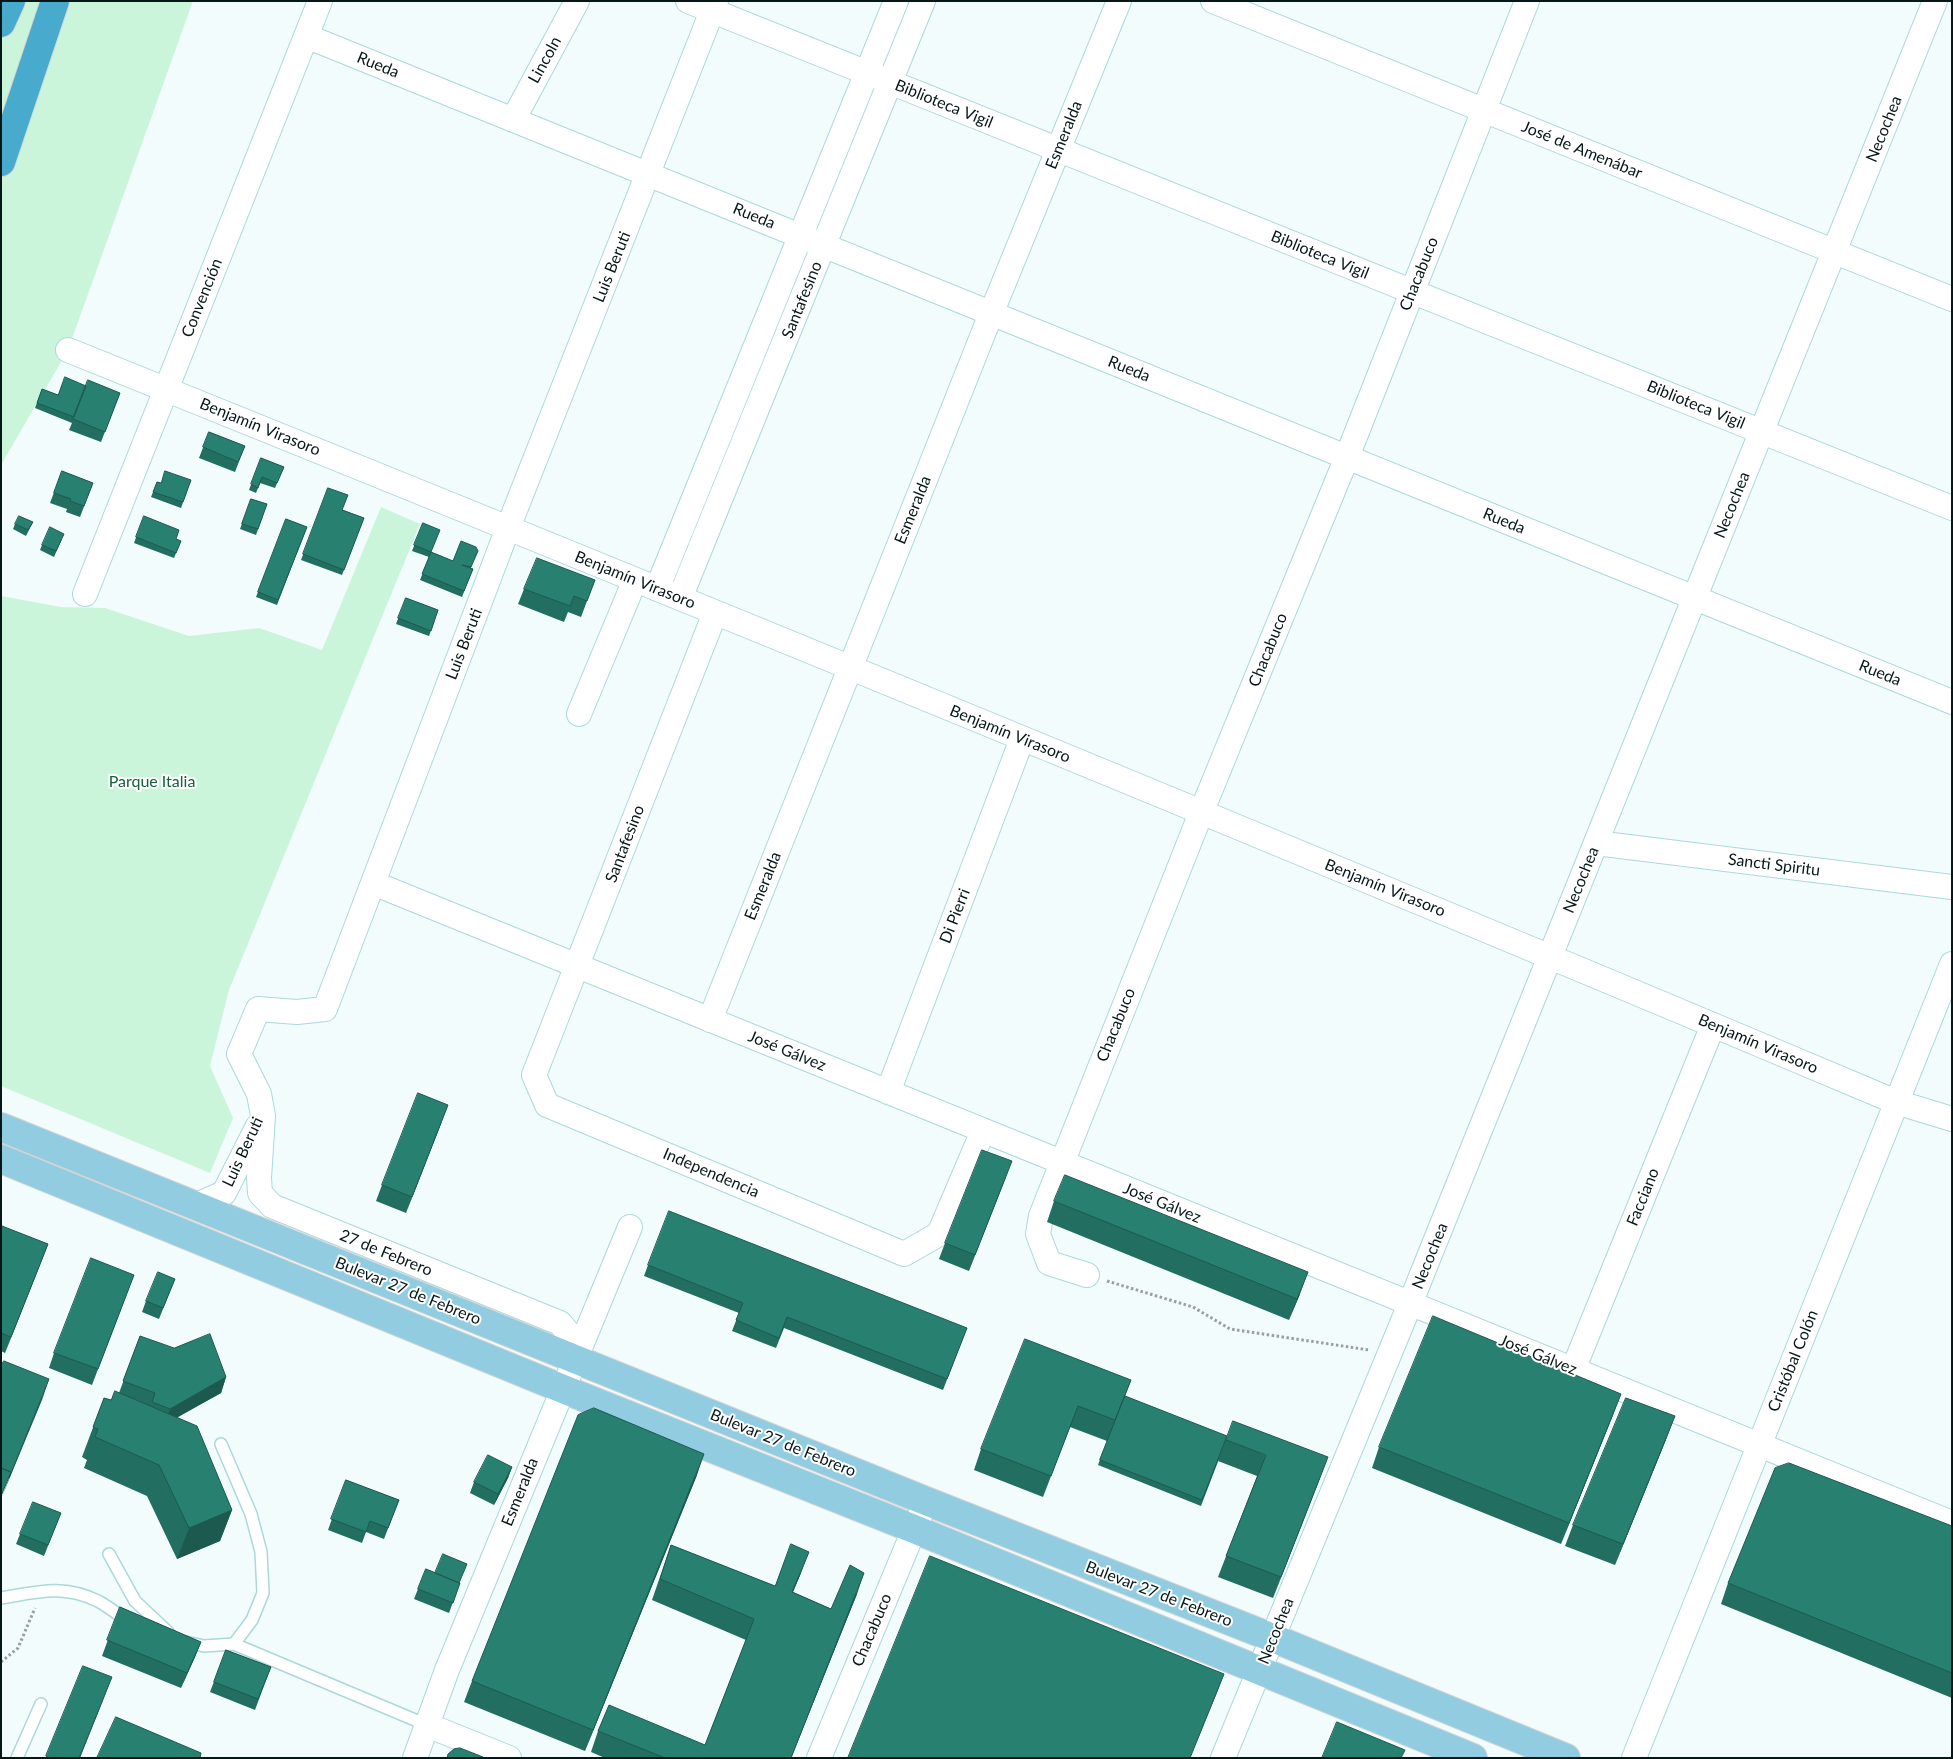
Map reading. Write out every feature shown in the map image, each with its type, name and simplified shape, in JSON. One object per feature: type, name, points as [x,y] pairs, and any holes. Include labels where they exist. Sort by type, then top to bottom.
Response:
[{"type":"highway","points":[[1,23],[11,1]]},
{"type":"highway","points":[[1,104],[46,1]]},
{"type":"highway","points":[[1,162],[55,1]]},
{"type":"main road","name":"Bulevar 27 de Febrero","points":[[1,1127],[578,1353],[926,1501],[1273,1638],[1566,1758]]},
{"type":"main road","name":"Bulevar 27 de Febrero","points":[[1,1159],[1473,1758]]},
{"type":"street","name":"Convención","points":[[85,594],[320,1]]},
{"type":"street","name":"Lincoln","points":[[513,120],[578,1]]},
{"type":"street","name":"Biblioteca Vigil","points":[[688,1],[714,6],[867,73],[1952,508]]},
{"type":"street","name":"Santafesino","points":[[657,589],[896,1]]},
{"type":"street","name":"Santafesino","points":[[680,598],[923,1]]},
{"type":"street","name":"Esmeralda","points":[[710,1020],[1119,1]]},
{"type":"street","name":"José de Amenábar","points":[[1212,1],[1952,299]]},
{"type":"street","name":"Chacabuco","points":[[1086,1275],[1049,1262],[1038,1234],[1041,1216],[1201,813],[1347,457],[1527,1]]},
{"type":"street","name":"Necochea","points":[[1223,1758],[1410,1304],[1935,1]]},
{"type":"street","name":"Luis Beruti","points":[[197,1205],[224,1193],[263,1116],[259,1094],[239,1054],[258,1009],[297,1012],[325,1010],[508,528],[714,6]]},
{"type":"street","name":"Rueda","points":[[306,36],[1952,702]]},
{"type":"street","name":"Benjamín Virasoro","points":[[68,350],[680,598],[1550,956],[1896,1102],[1952,1119]]},
{"type":"street","points":[[579,714],[635,580]]},
{"type":"street","name":"Santafesino","points":[[534,1075],[715,613]]},
{"type":"street","name":"Di Pierri","points":[[888,1092],[1022,739]]},
{"type":"street","name":"Sancti Spiritu","points":[[1596,842],[1952,887]]},
{"type":"street","name":"José Gálvez","points":[[373,884],[1952,1523]]},
{"type":"street","name":"Cristóbal Colón","points":[[1634,1758],[1952,964]]},
{"type":"street","name":"Facciano","points":[[1573,1370],[1713,1025]]},
{"type":"street","name":"Independencia","points":[[534,1075],[548,1105],[904,1254],[939,1234],[983,1131]]},
{"type":"street","name":"27 de Febrero","points":[[263,1116],[258,1178],[260,1193],[272,1206],[560,1324],[578,1353]]},
{"type":"street","name":"Esmeralda","points":[[415,1758],[447,1670],[630,1227]]},
{"type":"street","name":"Chacabuco","points":[[819,1758],[926,1501]]},
{"type":"street","points":[[427,1725],[509,1758]]},
{"type":"lane","points":[[221,1444],[251,1514],[261,1552],[264,1592],[252,1620],[234,1644]]},
{"type":"lane","points":[[109,1554],[135,1601],[176,1640]]},
{"type":"lane","points":[[1,1598],[42,1591],[67,1590],[98,1602],[130,1623],[176,1640],[204,1646],[234,1644],[427,1725]]},
{"type":"lane","points":[[17,1758],[41,1704]]},
{"type":"path","points":[[1086,1275],[1193,1307],[1230,1329],[1390,1353]]},
{"type":"path","points":[[1,1662],[18,1648],[42,1591]]},
{"type":"green space","points":[[1,1],[193,1],[68,350],[1,465]]},
{"type":"green space","name":"Parque Italia","points":[[381,507],[420,524],[229,990],[210,1066],[233,1118],[210,1173],[1,1086],[1,596],[61,607],[105,608],[189,636],[259,628],[322,650]]},
{"type":"building","points":[[65,377],[86,386],[74,417],[37,403],[42,389],[58,395]]},
{"type":"building","points":[[88,380],[120,393],[105,432],[73,419]]},
{"type":"building","points":[[209,432],[245,446],[238,462],[203,447]]},
{"type":"building","points":[[261,458],[284,467],[277,483],[262,477],[258,488],[251,484]]},
{"type":"building","points":[[62,471],[93,483],[84,506],[54,493]]},
{"type":"building","points":[[165,471],[191,480],[183,502],[153,492],[157,482],[161,483]]},
{"type":"building","points":[[328,488],[348,495],[342,510],[364,518],[344,570],[303,554]]},
{"type":"building","points":[[251,499],[267,504],[258,529],[242,524]]},
{"type":"building","points":[[19,516],[33,522],[28,530],[15,524]]},
{"type":"building","points":[[144,516],[179,530],[176,539],[181,541],[176,553],[136,537]]},
{"type":"building","points":[[286,519],[307,527],[278,600],[258,592]]},
{"type":"building","points":[[423,523],[440,530],[431,552],[414,545]]},
{"type":"building","points":[[50,527],[64,534],[56,551],[42,545]]},
{"type":"building","points":[[461,541],[476,547],[478,551],[471,567],[462,565],[473,569],[464,591],[422,574],[431,552],[453,561]]},
{"type":"building","points":[[537,558],[595,580],[587,601],[574,596],[570,606],[524,589]]},
{"type":"building","points":[[406,598],[438,610],[431,631],[398,618]]},
{"type":"building","points":[[418,1093],[448,1105],[412,1197],[382,1185]]},
{"type":"building","points":[[982,1150],[1012,1161],[975,1255],[945,1243]]},
{"type":"building","points":[[1065,1175],[1308,1272],[1297,1299],[1054,1201]]},
{"type":"building","points":[[669,1211],[967,1328],[947,1379],[787,1317],[779,1338],[736,1320],[743,1303],[648,1265]]},
{"type":"building","points":[[2,1226],[48,1244],[11,1337],[1,1333]]},
{"type":"building","points":[[91,1258],[134,1275],[98,1369],[54,1353]]},
{"type":"building","points":[[158,1272],[175,1279],[163,1308],[146,1301]]},
{"type":"building","points":[[1433,1316],[1621,1394],[1569,1523],[1379,1447]]},
{"type":"building","points":[[210,1334],[226,1377],[170,1409],[152,1402],[155,1393],[123,1381],[140,1336],[174,1348]]},
{"type":"building","points":[[1025,1339],[1131,1380],[1115,1420],[1078,1406],[1051,1476],[981,1449]]},
{"type":"building","points":[[4,1361],[49,1379],[9,1478],[11,1472],[1,1468],[1,1366]]},
{"type":"building","points":[[115,1391],[197,1426],[232,1510],[189,1528],[159,1465],[95,1437],[98,1429],[93,1427],[104,1398],[111,1400]]},
{"type":"building","points":[[1125,1396],[1227,1436],[1202,1500],[1100,1460]]},
{"type":"building","points":[[1626,1398],[1675,1416],[1623,1544],[1573,1525]]},
{"type":"building","points":[[594,1408],[704,1454],[593,1730],[472,1681],[578,1415]]},
{"type":"building","points":[[1233,1421],[1328,1457],[1281,1577],[1226,1556],[1266,1455],[1226,1440]]},
{"type":"building","points":[[488,1455],[512,1467],[498,1494],[474,1482]]},
{"type":"building","points":[[1789,1463],[1952,1526],[1952,1673],[1728,1583],[1775,1468]]},
{"type":"building","points":[[1,1468],[11,1472],[1,1496]]},
{"type":"building","points":[[346,1480],[399,1500],[388,1528],[370,1521],[366,1532],[331,1519]]},
{"type":"building","points":[[33,1502],[61,1513],[48,1545],[20,1534]]},
{"type":"building","points":[[791,1544],[809,1552],[792,1592],[831,1609],[850,1565],[864,1573],[791,1758],[665,1758],[598,1731],[609,1705],[705,1745],[754,1619],[660,1579],[671,1545],[775,1586]]},
{"type":"building","points":[[443,1554],[467,1564],[459,1583],[435,1573]]},
{"type":"building","points":[[930,1556],[1224,1674],[1190,1758],[848,1758]]},
{"type":"building","points":[[426,1569],[460,1583],[453,1603],[418,1589]]},
{"type":"building","points":[[120,1607],[201,1642],[187,1673],[107,1640]]},
{"type":"building","points":[[226,1650],[271,1667],[258,1699],[214,1682]]},
{"type":"building","points":[[83,1666],[112,1677],[79,1758],[50,1758],[46,1756]]},
{"type":"building","points":[[116,1717],[201,1753],[200,1758],[97,1758]]},
{"type":"building","points":[[1337,1722],[1405,1750],[1401,1758],[1322,1758]]},
{"type":"building","points":[[460,1748],[483,1757],[447,1758],[448,1754],[454,1749]]}]
